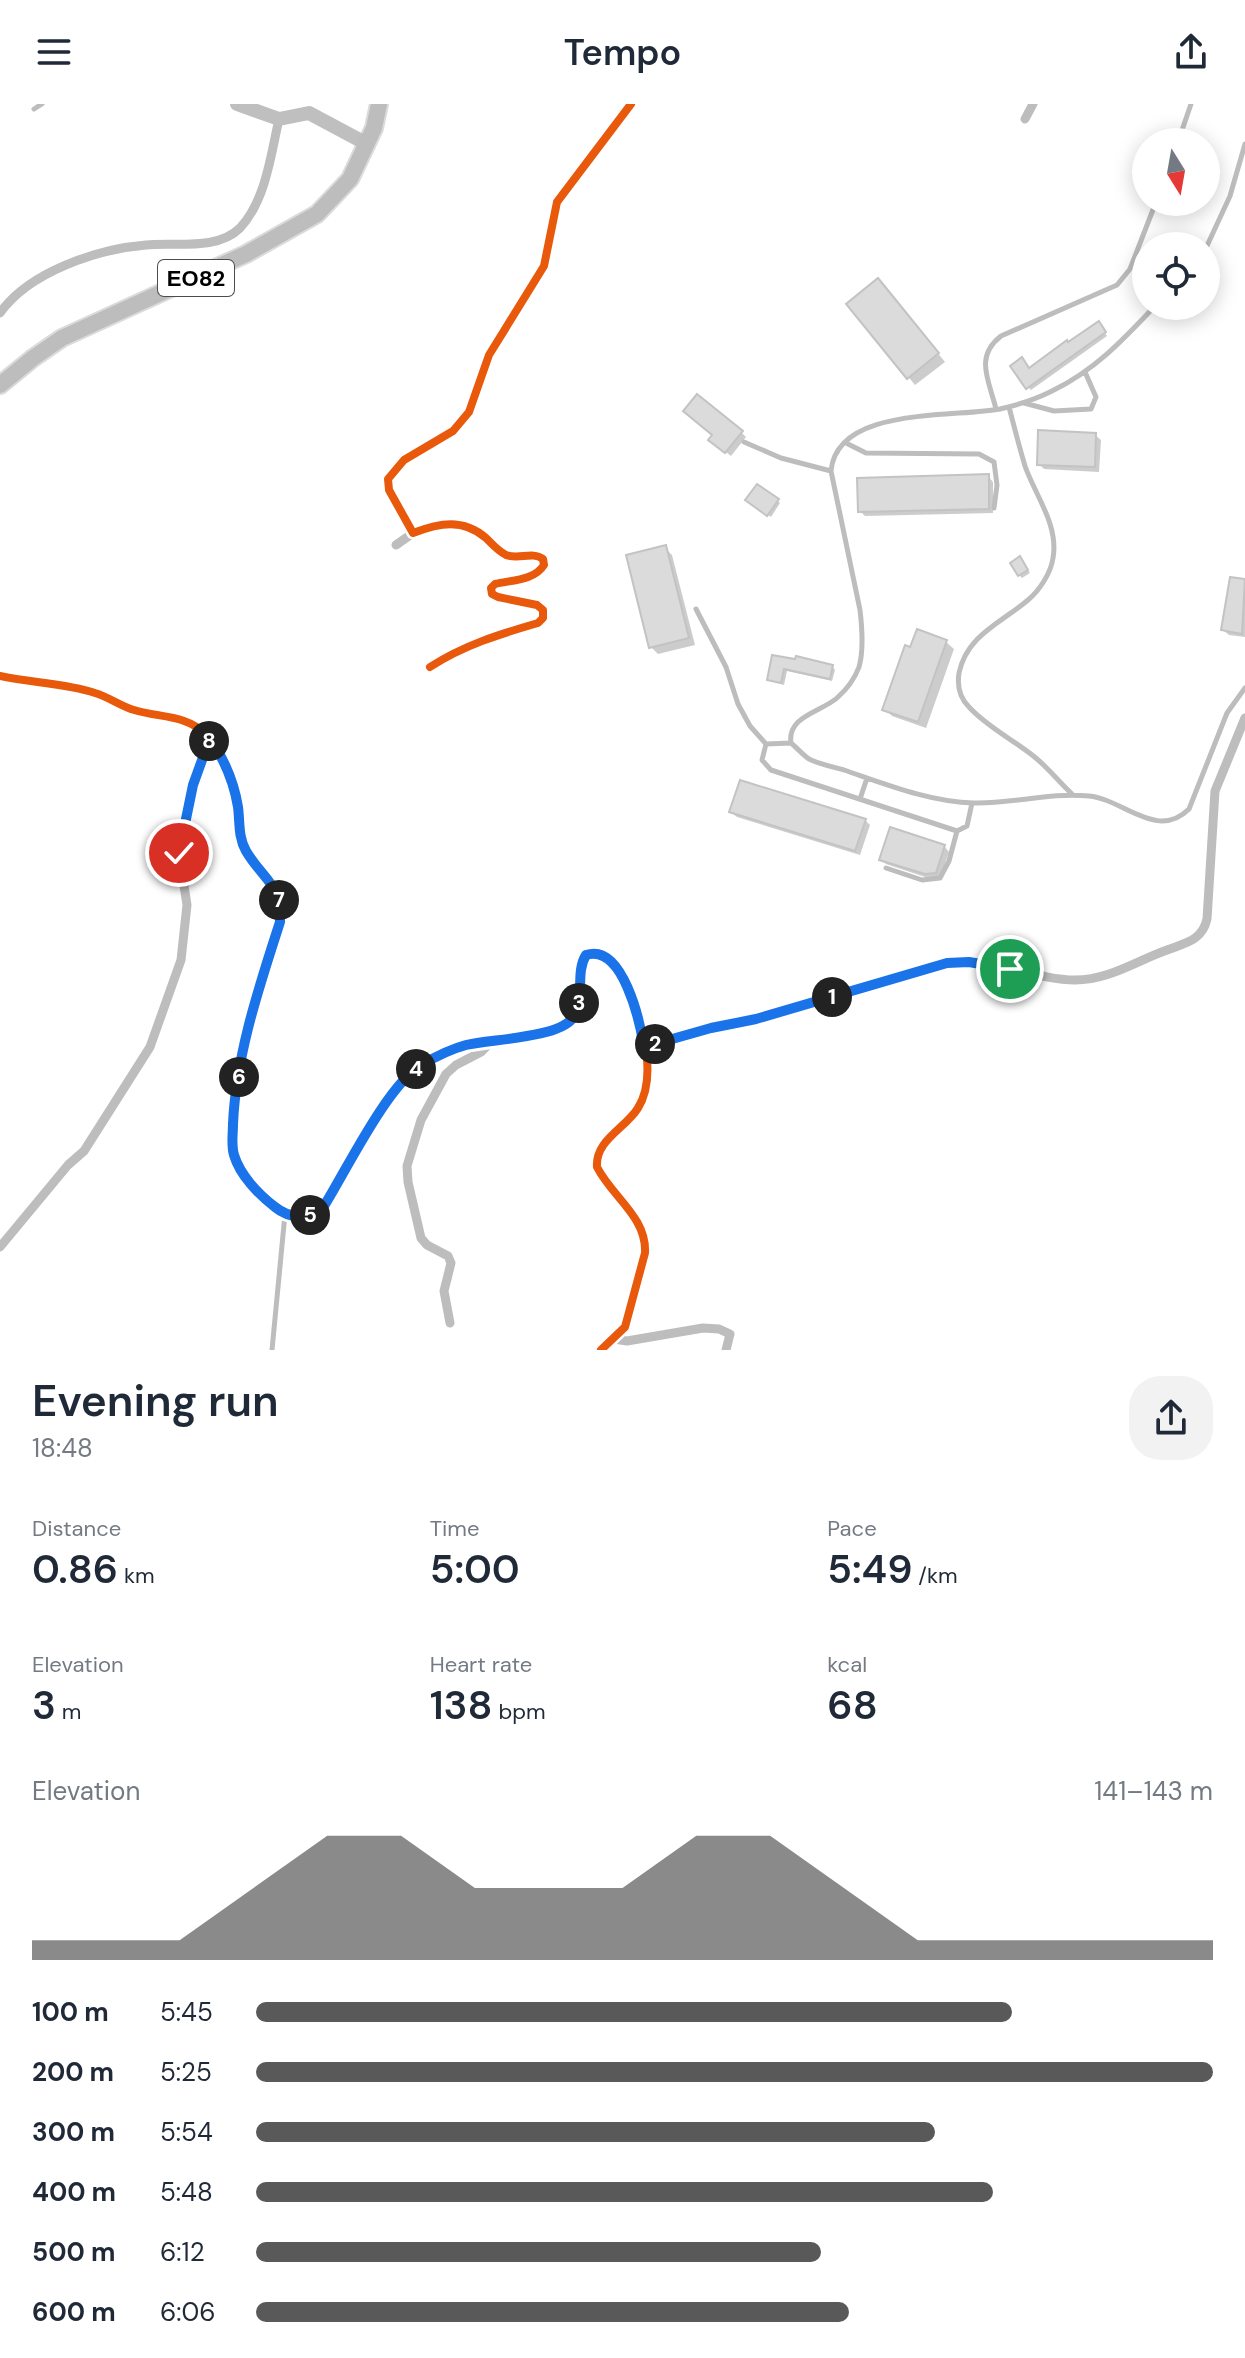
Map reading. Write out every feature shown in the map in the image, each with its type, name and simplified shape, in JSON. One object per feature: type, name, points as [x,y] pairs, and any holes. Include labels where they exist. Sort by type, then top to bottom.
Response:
[{"type":"main road","name":"ΕΟ82","points":[[0,385],[62,338],[209,272],[317,214],[350,179],[374,128],[379,104]]},
{"type":"street","points":[[237,104],[279,119],[309,113],[367,144]]},
{"type":"street","points":[[413,533],[389,490],[388,479],[404,460],[453,431],[469,412],[489,355],[544,266],[557,202],[631,104]]},
{"type":"street","points":[[1025,119],[1033,104]]},
{"type":"street","points":[[0,313],[18,292],[39,278],[98,253],[148,244],[201,244],[221,239],[239,229],[253,208],[265,180],[279,119]]},
{"type":"street","points":[[396,545],[413,533],[446,523],[473,528],[508,556],[538,555],[543,559],[540,572],[495,584],[491,588],[492,594],[498,597],[537,605],[543,610],[543,618],[538,623],[479,641],[430,667]]},
{"type":"street","points":[[0,676],[96,693],[134,710],[180,718],[198,727],[220,753],[235,790],[240,838],[246,851],[275,887],[281,903],[280,922],[247,1031],[234,1101],[233,1151],[239,1168],[249,1181],[285,1214],[301,1217],[324,1206],[399,1083],[419,1066],[464,1045],[554,1030],[573,1019],[578,1008],[582,961],[586,955],[594,952],[605,955],[614,964],[637,1013],[644,1047],[646,1090],[638,1107],[600,1148],[597,1157],[600,1173],[639,1224],[646,1241],[625,1327],[601,1350]]},
{"type":"street","points":[[644,1047],[756,1019],[947,963],[984,963],[1066,979],[1091,979],[1128,968],[1197,939],[1207,919],[1215,791],[1245,718]]},
{"type":"street","points":[[0,1247],[68,1165],[84,1151],[150,1047],[181,960],[187,905],[179,853],[193,785],[210,738]]},
{"type":"street","points":[[450,1323],[444,1291],[451,1263],[448,1256],[427,1245],[421,1238],[407,1166],[421,1120],[446,1074],[481,1052],[493,1040]]},
{"type":"street","points":[[614,1339],[627,1341],[711,1328],[730,1334],[726,1350]]},
{"type":"lane","points":[[34,109],[42,104]]},
{"type":"lane","points":[[1183,128],[1191,104]]},
{"type":"lane","points":[[1213,232],[1230,196],[1245,144]]},
{"type":"lane","points":[[996,409],[984,360],[988,346],[1001,336],[1117,285],[1130,269],[1151,216]]},
{"type":"lane","points":[[791,743],[790,735],[797,721],[835,700],[847,688],[859,666],[860,610],[831,471],[832,457],[870,426],[1009,407],[1052,391],[1109,355],[1142,320]]},
{"type":"lane","points":[[1023,403],[1054,411],[1091,409],[1096,397],[1085,372]]},
{"type":"lane","points":[[1009,407],[1026,469],[1042,500],[1052,535],[1053,558],[1045,578],[1030,599],[976,639],[964,656],[958,677],[959,692],[969,707],[1038,760],[1072,795]]},
{"type":"lane","points":[[744,442],[781,458],[831,471]]},
{"type":"lane","points":[[846,443],[866,453],[979,454],[994,462],[997,485],[994,508]]},
{"type":"lane","points":[[696,609],[726,667],[738,704],[750,726],[766,744]]},
{"type":"lane","points":[[766,744],[791,743],[810,759],[945,800],[972,803],[1093,796],[1150,820],[1169,821],[1182,817],[1189,809],[1227,713],[1245,688]]},
{"type":"lane","points":[[766,744],[762,760],[771,770],[957,831],[967,826],[972,803]]},
{"type":"lane","points":[[860,799],[867,778]]},
{"type":"lane","points":[[886,868],[922,880],[940,878],[949,861],[957,831]]},
{"type":"lane","points":[[272,1350],[285,1214]]},
{"type":"building","points":[[878,278],[939,353],[907,379],[846,304]]},
{"type":"building","points":[[1099,321],[1106,332],[1026,389],[1010,366],[1022,357],[1029,368]]},
{"type":"building","points":[[697,394],[743,431],[725,453],[708,440],[712,435],[683,411]]},
{"type":"building","points":[[1038,430],[1096,433],[1095,467],[1037,465]]},
{"type":"building","points":[[989,474],[989,509],[858,512],[857,478]]},
{"type":"building","points":[[757,484],[779,499],[767,516],[745,500]]},
{"type":"building","points":[[666,545],[689,638],[649,648],[626,555]]},
{"type":"building","points":[[1020,556],[1028,570],[1018,576],[1010,563]]},
{"type":"building","points":[[1230,577],[1245,579],[1242,634],[1221,630]]},
{"type":"building","points":[[917,629],[947,640],[918,722],[882,710],[905,645],[910,647]]},
{"type":"building","points":[[772,655],[795,659],[796,656],[833,665],[830,679],[784,669],[781,683],[767,680]]},
{"type":"building","points":[[740,780],[866,819],[855,851],[729,812]]},
{"type":"building","points":[[890,827],[945,845],[936,873],[925,874],[879,860]]},
{"type":"cycle path","points":[[430,667],[469,646],[538,623],[543,618],[543,610],[537,605],[498,597],[492,594],[491,588],[495,584],[534,574],[544,565],[543,559],[506,555],[477,532],[460,525],[441,525],[413,533],[389,490],[388,479],[404,460],[453,431],[469,412],[489,355],[544,266],[557,202],[631,104]]},
{"type":"cycle path","points":[[0,676],[84,690],[134,710],[190,723],[207,735],[223,759],[236,797],[242,842],[271,881],[281,908],[276,937],[243,1049],[234,1104],[233,1151],[245,1178],[281,1211],[300,1216],[324,1206],[399,1083],[419,1066],[464,1045],[554,1030],[567,1023],[578,1006],[579,976],[586,955],[597,953],[613,964],[640,1021],[647,1077],[638,1108],[601,1149],[597,1167],[635,1218],[644,1240],[645,1253],[625,1327],[601,1350]]},
{"type":"route","points":[[179,853],[193,785],[210,738],[220,753],[235,790],[240,838],[246,851],[275,887],[281,903],[280,922],[247,1031],[234,1101],[233,1151],[239,1168],[273,1206],[285,1214],[301,1217],[324,1206],[399,1083],[419,1066],[464,1045],[554,1030],[573,1019],[578,1008],[582,961],[594,952],[605,955],[614,964],[626,984],[641,1027],[644,1047],[756,1019],[947,963],[984,963],[1010,969]]}]
